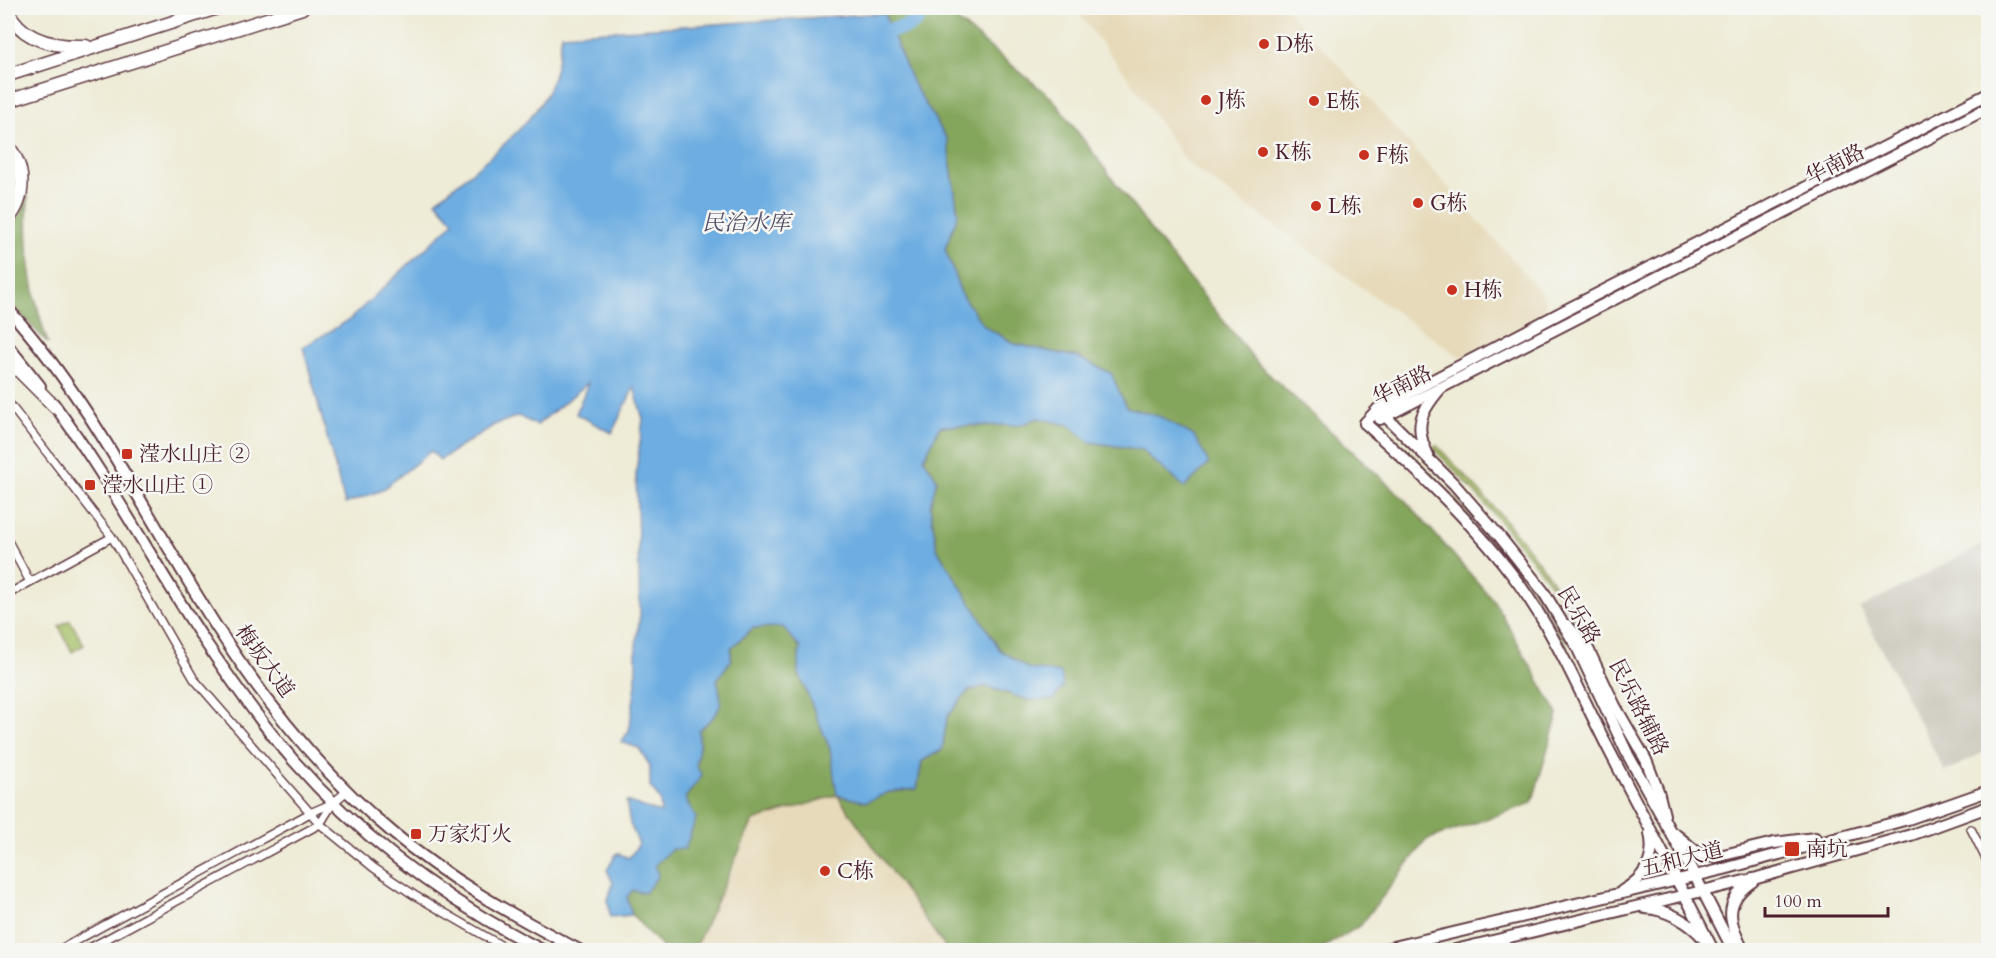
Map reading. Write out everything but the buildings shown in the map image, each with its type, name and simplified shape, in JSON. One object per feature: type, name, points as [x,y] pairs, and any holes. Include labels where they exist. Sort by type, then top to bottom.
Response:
[{"type":"highway","points":[[8,75],[217,8]]},
{"type":"highway","points":[[8,101],[302,8]]},
{"type":"highway","points":[[8,11],[17,25],[36,39],[61,45],[101,45]]},
{"type":"highway","points":[[8,146],[15,157],[21,177],[19,198],[8,219]]},
{"type":"highway","points":[[8,360],[56,408]]},
{"type":"main road","name":"华南路","points":[[1365,423],[1564,311],[1989,94]]},
{"type":"main road","name":"华南路","points":[[1382,413],[1441,388],[1569,320],[1989,108]]},
{"type":"main road","name":"梅坂大道","points":[[8,309],[46,354],[81,403],[216,626],[245,669],[310,753],[392,832],[442,871],[534,927],[579,951]]},
{"type":"main road","name":"梅坂大道","points":[[8,346],[99,469],[201,635],[293,760],[333,803],[382,847],[430,884],[542,951]]},
{"type":"main road","points":[[1432,463],[1423,443],[1420,424],[1425,407],[1441,388]]},
{"type":"main road","name":"民乐路","points":[[1382,413],[1461,493],[1543,591],[1576,647],[1628,755],[1695,876],[1733,951]]},
{"type":"main road","name":"民乐路","points":[[1365,423],[1432,487],[1518,582],[1557,644],[1713,950]]},
{"type":"main road","name":"五和大道","points":[[1382,951],[1695,876],[1908,819],[1989,791]]},
{"type":"main road","name":"五和大道","points":[[1455,951],[1477,948],[1757,878],[1911,835],[1989,807]]},
{"type":"main road","points":[[1608,898],[1638,880],[1649,866],[1652,849],[1648,824]]},
{"type":"main road","points":[[1666,824],[1691,849],[1699,854],[1715,857],[1774,843],[1857,832]]},
{"type":"main road","points":[[1743,951],[1733,931],[1730,918],[1732,906],[1736,895],[1757,878]]},
{"type":"main road","points":[[1633,908],[1649,908],[1674,916],[1694,929],[1713,950]]},
{"type":"street","points":[[8,402],[112,537],[194,679],[320,824],[374,868],[414,895],[508,951]]},
{"type":"street","points":[[8,594],[112,537]]},
{"type":"street","points":[[8,541],[30,582]]},
{"type":"street","points":[[86,951],[320,824],[333,803],[347,790]]},
{"type":"street","points":[[59,951],[310,813],[333,803]]},
{"type":"street","points":[[1971,829],[1989,863]]},
{"type":"shaded area","points":[[1074,8],[1285,8],[1347,74],[1542,293],[1546,304],[1543,314],[1538,319],[1461,358],[1187,163],[1131,81]]},
{"type":"shaded area","points":[[1988,542],[1988,750],[1945,772],[1860,608]]},
{"type":"shaded area","points":[[837,795],[947,950],[694,950],[753,821]]},
{"type":"green space","points":[[942,8],[1053,99],[1156,237],[1259,365],[1404,499],[1494,601],[1558,714],[1532,803],[1426,840],[1361,925],[1319,950],[947,950],[837,795],[753,821],[694,950],[665,950],[632,915],[627,897],[654,865],[672,849],[696,766],[699,730],[712,719],[719,709],[721,698],[717,680],[731,660],[731,648],[753,628],[783,627],[800,647],[798,671],[830,749],[837,794],[866,802],[889,792],[917,789],[922,761],[942,750],[947,717],[968,691],[984,686],[1027,700],[1061,673],[1029,669],[1000,650],[937,549],[930,506],[936,479],[924,459],[940,426],[1020,425],[1038,418],[1070,425],[1090,442],[1143,450],[1151,459],[1161,417],[1126,407],[1111,373],[1077,357],[1015,344],[984,326],[962,296],[945,249],[958,214],[947,139],[913,84],[884,13]]},
{"type":"green space","points":[[8,159],[14,183],[8,207]]},
{"type":"green space","points":[[28,196],[27,234],[33,289],[48,343],[8,301],[8,230],[22,212]]},
{"type":"green space","points":[[1387,430],[1462,505],[1508,558],[1549,615],[1567,645],[1565,646],[1548,616],[1507,559],[1460,506],[1385,432]]},
{"type":"green space","points":[[1436,445],[1525,544],[1564,598],[1597,656],[1541,571],[1497,517],[1433,448]]},
{"type":"green space","points":[[70,620],[84,645],[72,652],[59,626]]},
{"type":"water","name":"民治水库","points":[[884,13],[913,84],[947,139],[958,214],[945,249],[962,296],[984,326],[1015,344],[1077,357],[1111,373],[1126,407],[1161,417],[1194,436],[1209,463],[1185,487],[1143,450],[1090,442],[1069,425],[1038,418],[1020,425],[940,426],[924,459],[937,479],[930,506],[937,549],[1000,650],[1029,669],[1061,673],[1063,687],[1053,700],[1028,700],[985,686],[968,691],[947,717],[942,750],[922,761],[917,789],[889,792],[866,802],[837,795],[830,749],[798,671],[800,647],[783,627],[753,628],[731,648],[731,660],[717,680],[721,697],[719,709],[699,730],[696,766],[702,775],[685,798],[696,818],[685,849],[672,849],[655,865],[658,876],[645,893],[633,890],[627,897],[632,915],[610,917],[608,900],[613,883],[607,870],[617,853],[629,858],[639,844],[630,824],[626,801],[661,813],[660,800],[650,786],[650,766],[639,748],[621,742],[629,731],[636,684],[636,646],[640,614],[636,473],[643,419],[634,387],[612,433],[576,414],[588,383],[537,425],[518,416],[494,425],[440,460],[431,451],[382,490],[345,504],[303,347],[349,320],[454,222],[436,201],[501,147],[531,116],[551,84],[562,34]]},
{"type":"waterway","points":[[891,30],[915,22],[918,19],[920,8]]},
{"type":"place","name":"D栋","points":[[1264,44]]},
{"type":"place","name":"J栋","points":[[1206,100]]},
{"type":"place","name":"E栋","points":[[1314,101]]},
{"type":"place","name":"K栋","points":[[1263,152]]},
{"type":"place","name":"F栋","points":[[1364,155]]},
{"type":"place","name":"G栋","points":[[1418,203]]},
{"type":"place","name":"L栋","points":[[1316,206]]},
{"type":"place","name":"H栋","points":[[1452,290]]},
{"type":"place","name":"滢水山庄 ②","points":[[127,454]]},
{"type":"place","name":"滢水山庄 ①","points":[[90,485]]},
{"type":"place","name":"万家灯火","points":[[416,834]]},
{"type":"place","name":"南坑","points":[[1792,849]]},
{"type":"place","name":"C栋","points":[[825,871]]}]
